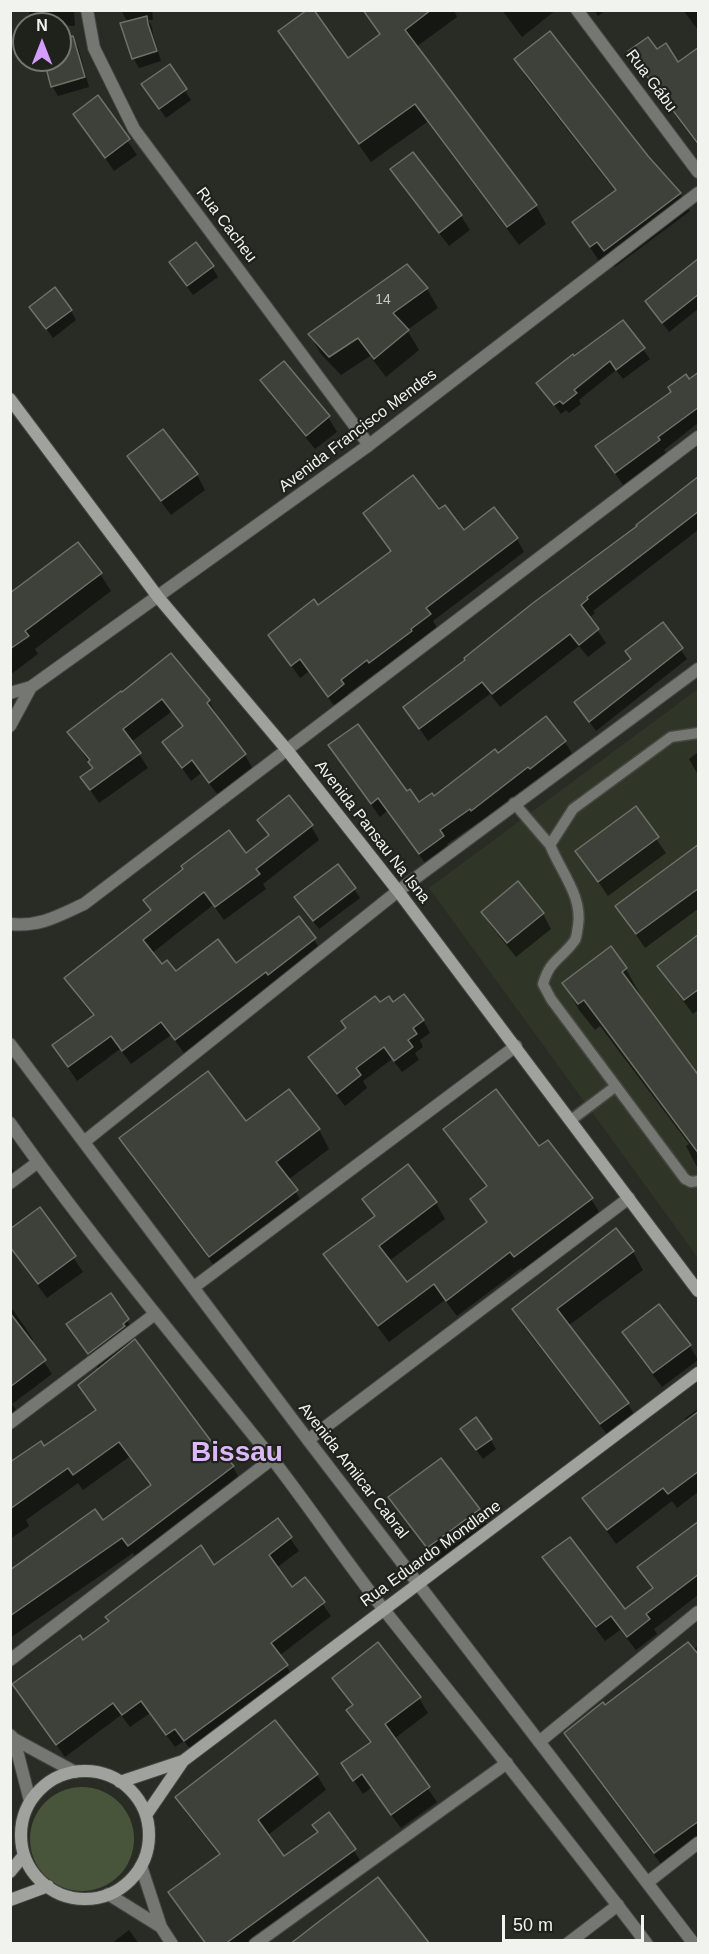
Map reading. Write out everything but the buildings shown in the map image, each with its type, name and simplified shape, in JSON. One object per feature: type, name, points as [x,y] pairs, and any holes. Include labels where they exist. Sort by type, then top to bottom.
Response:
[{"type":"street","name":"Rua Cacheu","points":[[87,10],[94,48],[134,129],[369,445]]},
{"type":"street","name":"Rua Gábu","points":[[577,10],[699,172]]},
{"type":"street","name":"Avenida Francisco Mendes","points":[[31,687],[369,445],[699,193]]},
{"type":"street","name":"Avenida Pansau Na Isna","points":[[10,399],[158,597],[287,750],[398,891],[699,1291]]},
{"type":"street","points":[[10,924],[22,926],[48,922],[84,904],[699,437]]},
{"type":"street","points":[[85,1141],[398,891],[514,803],[699,669]]},
{"type":"street","points":[[10,693],[31,687]]},
{"type":"street","points":[[10,726],[31,687]]},
{"type":"street","name":"Avenida Amilcar Cabral","points":[[10,1044],[308,1440],[694,1944]]},
{"type":"street","points":[[194,1287],[516,1046]]},
{"type":"street","points":[[10,1123],[155,1314],[272,1459],[383,1609],[507,1763],[647,1944]]},
{"type":"street","points":[[10,1183],[38,1162]]},
{"type":"street","points":[[308,1440],[629,1198]]},
{"type":"street","points":[[10,1423],[155,1314]]},
{"type":"street","name":"Rua Eduardo Mondlane","points":[[146,1815],[183,1761],[699,1373]]},
{"type":"street","points":[[10,1660],[272,1459]]},
{"type":"street","points":[[539,1742],[699,1612]]},
{"type":"street","points":[[12,1737],[75,1772]]},
{"type":"street","points":[[12,1737],[30,1802]]},
{"type":"street","name":"Rua Eduardo Mondlane","points":[[120,1782],[183,1761]]},
{"type":"street","points":[[255,1944],[507,1763]]},
{"type":"street","points":[[91,1771],[120,1782],[134,1794],[146,1815],[149,1841],[141,1866],[124,1885],[108,1894],[93,1898],[77,1898],[62,1894],[48,1886],[31,1870],[24,1855],[21,1837],[23,1819],[30,1802],[39,1790],[56,1778],[75,1772],[91,1771]]},
{"type":"street","points":[[648,1882],[699,1843]]},
{"type":"street","points":[[10,1872],[24,1855]]},
{"type":"street","points":[[141,1866],[161,1927],[172,1944]]},
{"type":"street","points":[[10,1900],[48,1886]]},
{"type":"street","points":[[108,1894],[161,1927]]},
{"type":"street","points":[[567,1944],[618,1905]]},
{"type":"lane","points":[[550,845],[573,809],[671,737],[699,733]]},
{"type":"lane","points":[[514,803],[550,845],[558,865],[578,900],[580,915],[576,939],[547,970],[543,984],[551,999],[685,1179],[691,1182],[699,1180]]},
{"type":"lane","points":[[571,1120],[616,1086]]},
{"type":"shaded area","points":[[698,689],[698,1258],[429,888]]},
{"type":"green space","points":[[82,1787],[102,1791],[119,1802],[130,1819],[134,1839],[130,1859],[119,1876],[102,1887],[82,1891],[62,1887],[45,1876],[34,1859],[30,1839],[34,1819],[45,1802],[62,1791]]},
{"type":"district","name":"Bissau","points":[[237,1453]]}]
